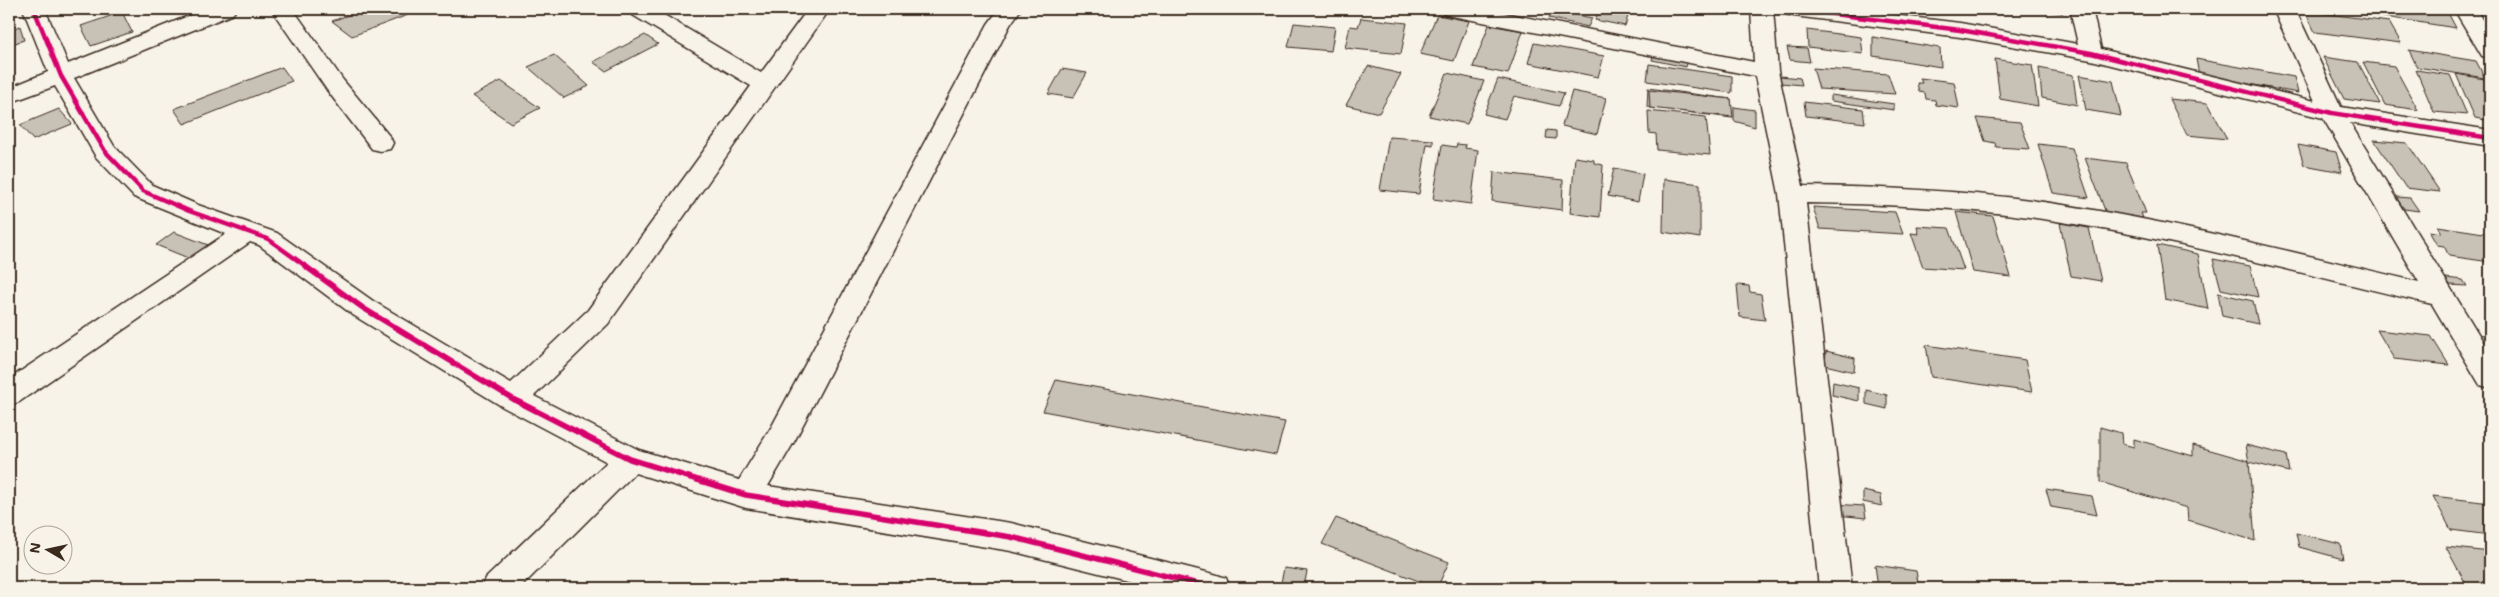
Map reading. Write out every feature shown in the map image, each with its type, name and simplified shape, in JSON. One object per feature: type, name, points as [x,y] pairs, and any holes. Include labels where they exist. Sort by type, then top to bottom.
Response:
[{"type":"street","points":[[34,9],[61,76],[105,151],[143,191],[247,232],[268,238],[363,308],[513,399],[630,459],[746,495],[1011,538],[1214,588]]},
{"type":"street","points":[[9,96],[224,9]]},
{"type":"street","points":[[282,9],[335,86],[381,143]]},
{"type":"street","points":[[639,9],[764,84]]},
{"type":"street","points":[[513,399],[598,317],[819,9]]},
{"type":"street","points":[[746,495],[783,434],[999,24],[1010,9]]},
{"type":"street","points":[[1452,9],[1544,17],[1766,71]]},
{"type":"street","points":[[1762,9],[1766,71],[1792,194],[1835,588]]},
{"type":"street","points":[[1794,9],[1957,19],[2332,113],[2490,138]]},
{"type":"street","points":[[2081,9],[2091,52]]},
{"type":"street","points":[[2284,9],[2332,113],[2490,377]]},
{"type":"street","points":[[2464,9],[2490,51]]},
{"type":"street","points":[[1792,194],[1873,195],[1941,200],[2062,214],[2207,242],[2443,297]]},
{"type":"street","points":[[9,394],[247,232]]},
{"type":"street","points":[[498,588],[630,459]]},
{"type":"building","points":[[365,9],[421,10],[352,36],[332,21]]},
{"type":"building","points":[[1599,9],[1630,9],[1625,26],[1595,20]]},
{"type":"building","points":[[2031,9],[2062,9],[2063,13]]},
{"type":"building","points":[[2369,9],[2446,9],[2456,28],[2372,15]]},
{"type":"building","points":[[1552,10],[1592,18],[1588,27],[1549,18]]},
{"type":"building","points":[[2305,11],[2389,22],[2401,43],[2315,32]]},
{"type":"building","points":[[122,12],[132,32],[91,46],[81,26]]},
{"type":"building","points":[[1437,15],[1469,21],[1454,61],[1420,54]]},
{"type":"building","points":[[1361,18],[1407,23],[1401,54],[1345,48],[1350,26],[1358,27]]},
{"type":"building","points":[[1294,23],[1335,27],[1331,51],[1288,47]]},
{"type":"building","points":[[1489,25],[1523,31],[1508,74],[1473,67]]},
{"type":"building","points":[[20,26],[24,40],[9,45],[9,30]]},
{"type":"building","points":[[1807,30],[1861,37],[1863,54],[1808,47]]},
{"type":"building","points":[[645,35],[658,44],[606,71],[593,62]]},
{"type":"building","points":[[1873,37],[1940,48],[1941,67],[1873,56]]},
{"type":"building","points":[[1534,43],[1604,56],[1598,77],[1528,63]]},
{"type":"building","points":[[1787,47],[1807,48],[1810,62],[1790,60]]},
{"type":"building","points":[[2409,50],[2476,61],[2485,78],[2417,67]]},
{"type":"building","points":[[1654,53],[1688,60],[1686,67],[1652,60]]},
{"type":"building","points":[[554,55],[589,86],[564,98],[528,67]]},
{"type":"building","points":[[2323,57],[2358,62],[2380,104],[2344,99]]},
{"type":"building","points":[[1995,59],[2032,65],[2038,106],[2000,99]]},
{"type":"building","points":[[2196,59],[2294,77],[2298,93],[2199,75]]},
{"type":"building","points":[[2363,62],[2394,66],[2418,110],[2385,105]]},
{"type":"building","points":[[1649,64],[1732,76],[1732,92],[1647,81]]},
{"type":"building","points":[[1368,66],[1401,74],[1379,113],[1346,105]]},
{"type":"building","points":[[282,67],[292,81],[184,124],[174,109]]},
{"type":"building","points":[[1813,68],[1888,74],[1895,94],[1819,89]]},
{"type":"building","points":[[2039,68],[2073,75],[2077,105],[2042,98]]},
{"type":"building","points":[[1062,69],[1087,73],[1073,98],[1048,94]]},
{"type":"building","points":[[2416,70],[2450,75],[2467,115],[2434,112]]},
{"type":"building","points":[[1447,73],[1484,81],[1467,124],[1429,116]]},
{"type":"building","points":[[2456,74],[2490,80],[2490,121],[2475,118]]},
{"type":"building","points":[[2079,75],[2113,81],[2121,116],[2086,110]]},
{"type":"building","points":[[1780,76],[1800,78],[1802,85],[1781,83]]},
{"type":"building","points":[[1920,78],[1954,82],[1959,108],[1936,105],[1935,100],[1926,99],[1925,93],[1919,92],[1917,83],[1922,83]]},
{"type":"building","points":[[1498,79],[1564,93],[1559,106],[1514,96],[1505,119],[1484,114]]},
{"type":"building","points":[[501,81],[540,108],[511,123],[472,96]]},
{"type":"building","points":[[1648,88],[1731,99],[1732,118],[1647,107]]},
{"type":"building","points":[[1649,90],[1731,99],[1733,117],[1650,108]]},
{"type":"building","points":[[1572,91],[1606,98],[1597,134],[1562,126]]},
{"type":"building","points":[[1831,95],[1894,104],[1894,110],[1831,101]]},
{"type":"building","points":[[2169,99],[2208,103],[2227,139],[2187,135]]},
{"type":"building","points":[[1804,102],[1863,109],[1865,123],[1806,116]]},
{"type":"building","points":[[1734,107],[1755,110],[1755,127],[1734,121]]},
{"type":"building","points":[[59,109],[72,124],[33,140],[20,125]]},
{"type":"building","points":[[1648,111],[1706,117],[1710,155],[1657,150],[1656,134],[1649,133]]},
{"type":"building","points":[[1977,118],[2020,122],[2030,149],[1996,147],[1995,143],[1985,141]]},
{"type":"building","points":[[1547,130],[1556,131],[1556,139],[1546,138]]},
{"type":"building","points":[[1389,137],[1433,140],[1433,145],[1427,144],[1419,194],[1380,190]]},
{"type":"building","points":[[2374,140],[2407,143],[2440,192],[2406,188]]},
{"type":"building","points":[[1457,144],[1466,145],[1465,148],[1478,150],[1471,204],[1433,199],[1442,145],[1456,147]]},
{"type":"building","points":[[2038,144],[2072,148],[2089,198],[2053,193]]},
{"type":"building","points":[[2298,145],[2336,152],[2342,172],[2304,165]]},
{"type":"building","points":[[1575,157],[1594,160],[1594,163],[1603,165],[1600,217],[1570,213]]},
{"type":"building","points":[[2085,158],[2126,163],[2146,213],[2141,213],[2143,218],[2106,213]]},
{"type":"building","points":[[1614,168],[1643,174],[1638,202],[1608,196]]},
{"type":"building","points":[[1494,172],[1563,180],[1562,210],[1492,201]]},
{"type":"building","points":[[1664,179],[1700,184],[1700,238],[1663,232]]},
{"type":"building","points":[[2396,197],[2410,198],[2419,211],[2404,209]]},
{"type":"building","points":[[1813,207],[1895,212],[1903,234],[1820,229]]},
{"type":"building","points":[[1956,212],[1993,216],[2011,277],[1973,272]]},
{"type":"building","points":[[2060,223],[2089,228],[2101,281],[2071,276]]},
{"type":"building","points":[[1917,226],[1949,228],[1964,270],[1923,267],[1911,233],[1919,234]]},
{"type":"building","points":[[2438,226],[2490,234],[2490,262],[2449,256],[2444,246],[2437,245],[2429,231],[2442,233]]},
{"type":"building","points":[[174,232],[216,248],[198,262],[156,245]]},
{"type":"building","points":[[2157,245],[2198,254],[2208,309],[2165,300]]},
{"type":"building","points":[[2213,259],[2250,266],[2258,297],[2221,289]]},
{"type":"building","points":[[2446,278],[2463,280],[2467,286],[2450,285]]},
{"type":"building","points":[[1737,285],[1749,286],[1750,292],[1761,294],[1765,320],[1740,317]]},
{"type":"building","points":[[2218,293],[2253,301],[2258,324],[2222,316]]},
{"type":"building","points":[[2377,330],[2431,336],[2449,365],[2394,359]]},
{"type":"building","points":[[2473,333],[2488,336],[2490,345],[2477,342]]},
{"type":"building","points":[[1926,345],[2025,360],[2032,392],[1931,377]]},
{"type":"building","points":[[1826,351],[1855,358],[1854,372],[1825,365]]},
{"type":"building","points":[[1056,380],[1285,422],[1276,455],[1043,411]]},
{"type":"building","points":[[1833,382],[1859,388],[1859,401],[1832,395]]},
{"type":"building","points":[[1866,390],[1887,395],[1887,409],[1866,404]]},
{"type":"building","points":[[2100,427],[2121,433],[2122,444],[2134,447],[2134,439],[2193,456],[2193,445],[2249,461],[2255,541],[2188,520],[2187,508],[2100,482]]},
{"type":"building","points":[[2246,445],[2286,455],[2289,472],[2249,462]]},
{"type":"building","points":[[2046,489],[2092,496],[2097,515],[2051,507]]},
{"type":"building","points":[[1863,491],[1881,495],[1882,506],[1863,502]]},
{"type":"building","points":[[2433,496],[2490,503],[2490,535],[2451,530]]},
{"type":"building","points":[[1834,504],[1864,506],[1866,518],[1837,515]]},
{"type":"building","points":[[1336,518],[1449,562],[1437,588],[1322,544]]},
{"type":"building","points":[[2296,533],[2340,544],[2343,559],[2299,547]]},
{"type":"building","points":[[2446,547],[2490,552],[2490,588],[2468,588]]},
{"type":"building","points":[[1875,565],[1916,571],[1919,588],[1878,588]]},
{"type":"building","points":[[1284,568],[1307,571],[1304,588],[1280,588]]},
{"type":"cycle path","points":[[34,9],[61,76],[105,151],[143,191],[189,211],[268,239],[363,308],[513,399],[630,459],[746,495],[1011,537],[1214,588]]},
{"type":"cycle path","points":[[1794,9],[1960,30],[2091,53],[2332,113],[2490,138]]}]
